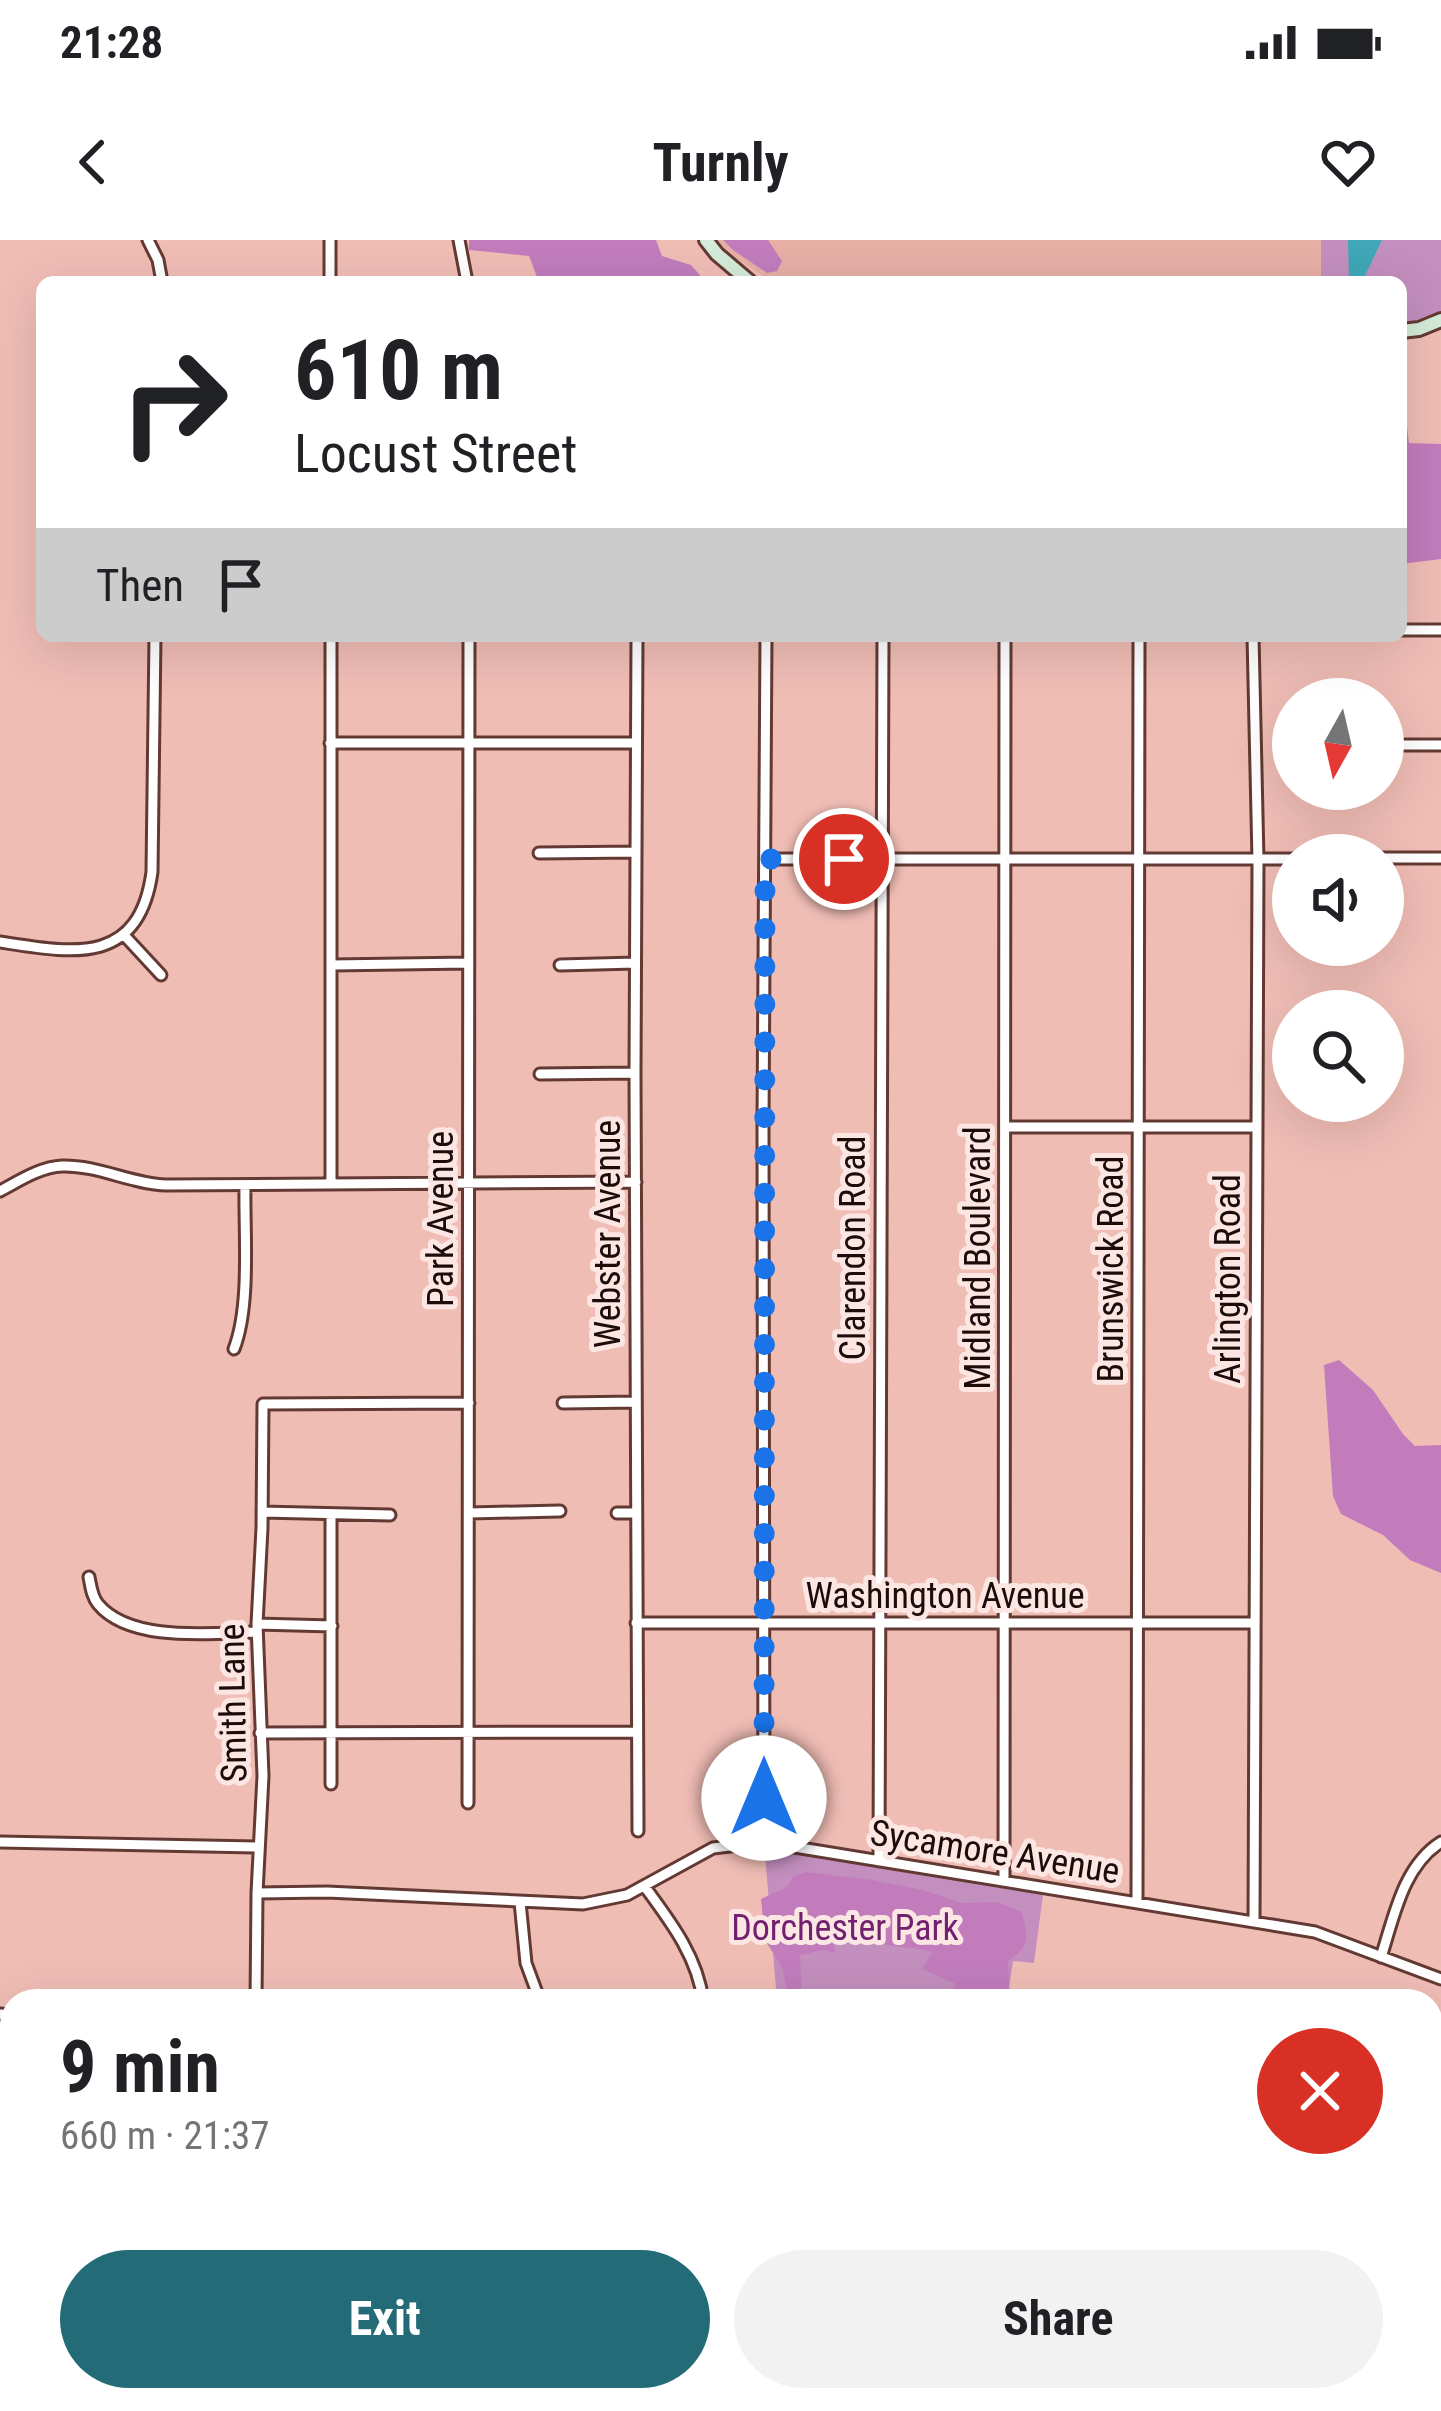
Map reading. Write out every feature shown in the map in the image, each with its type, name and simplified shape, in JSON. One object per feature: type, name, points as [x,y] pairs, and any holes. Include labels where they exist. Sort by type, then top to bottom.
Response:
[{"type":"street","points":[[330,240],[331,276]]},
{"type":"street","points":[[459,240],[466,276]]},
{"type":"street","points":[[706,240],[743,276]]},
{"type":"street","points":[[150,241],[161,276]]},
{"type":"street","points":[[1407,330],[1441,320]]},
{"type":"street","points":[[1407,630],[1441,630]]},
{"type":"street","points":[[0,942],[81,951],[124,935],[146,905],[152,872],[155,642]]},
{"type":"street","points":[[331,642],[331,1184]]},
{"type":"street","name":"Park Avenue","points":[[468,1803],[469,642]]},
{"type":"street","name":"Webster Avenue","points":[[637,642],[638,1831]]},
{"type":"street","points":[[764,1842],[766,642]]},
{"type":"street","name":"Clarendon Road","points":[[878,1861],[883,642]]},
{"type":"street","name":"Midland Boulevard","points":[[1004,1881],[1005,642]]},
{"type":"street","name":"Brunswick Road","points":[[1137,1903],[1139,642]]},
{"type":"street","name":"Arlington Road","points":[[1252,642],[1258,860],[1254,1922]]},
{"type":"street","points":[[330,742],[636,743]]},
{"type":"street","points":[[1404,746],[1441,745]]},
{"type":"street","points":[[539,853],[636,852]]},
{"type":"street","points":[[1404,858],[1441,858]]},
{"type":"street","points":[[765,859],[1272,860]]},
{"type":"street","points":[[124,935],[161,975]]},
{"type":"street","points":[[332,965],[468,963]]},
{"type":"street","points":[[560,965],[635,963]]},
{"type":"street","points":[[540,1074],[635,1073]]},
{"type":"street","points":[[1006,1127],[1256,1127]]},
{"type":"street","points":[[0,1191],[62,1166],[153,1185],[636,1182]]},
{"type":"street","points":[[234,1349],[243,1309],[245,1185]]},
{"type":"street","points":[[563,1403],[636,1402]]},
{"type":"street","name":"Smith Lane","points":[[256,1989],[263,1776],[257,1628],[263,1404],[469,1403]]},
{"type":"street","points":[[469,1513],[560,1511]]},
{"type":"street","points":[[262,1512],[390,1515]]},
{"type":"street","points":[[616,1513],[635,1513]]},
{"type":"street","points":[[331,1784],[332,1514]]},
{"type":"street","points":[[89,1577],[94,1600],[115,1617],[172,1633],[332,1626]]},
{"type":"street","name":"Washington Avenue","points":[[636,1623],[1254,1623]]},
{"type":"street","points":[[260,1732],[636,1732]]},
{"type":"street","points":[[0,1842],[259,1846]]},
{"type":"street","name":"Sycamore Avenue","points":[[256,1893],[583,1904],[627,1895],[713,1848],[764,1842],[1315,1932],[1441,1979]]},
{"type":"street","points":[[1381,1957],[1415,1867],[1441,1842]]},
{"type":"street","points":[[645,1887],[693,1961],[702,1989]]},
{"type":"street","points":[[520,1902],[523,1945],[536,1989]]},
{"type":"shaded area","points":[[718,240],[1322,240],[1321,276],[764,276],[728,253]]},
{"type":"green space","points":[[469,240],[656,240],[662,256],[691,265],[701,276],[537,276],[529,256],[469,250]]},
{"type":"green space","points":[[723,240],[768,240],[782,261],[777,271],[767,273]]},
{"type":"green space","points":[[1321,240],[1441,240],[1441,311],[1409,323],[1407,276],[1321,276]]},
{"type":"green space","points":[[1407,428],[1409,443],[1441,444],[1441,559],[1407,563]]},
{"type":"green space","points":[[1339,1360],[1373,1390],[1415,1446],[1441,1445],[1441,1573],[1410,1560],[1383,1535],[1341,1514],[1333,1496],[1324,1365]]},
{"type":"green space","name":"Dorchester Park","points":[[764,1842],[1044,1887],[1034,1963],[1013,1961],[1009,1989],[776,1989]]},
{"type":"green space","points":[[806,1872],[872,1880],[962,1903],[997,1902],[1022,1912],[1026,1940],[1008,1961],[1009,1989],[952,1989],[956,1984],[922,1969],[932,1952],[844,1941],[833,1921],[823,1920],[836,1953],[824,1950],[800,1955],[801,1989],[786,1989],[783,1969],[765,1940],[761,1899],[787,1887],[794,1876]]},
{"type":"water","points":[[1348,240],[1382,240],[1365,276],[1349,276]]},
{"type":"route","points":[[764,1798],[765,859],[844,859]]}]
